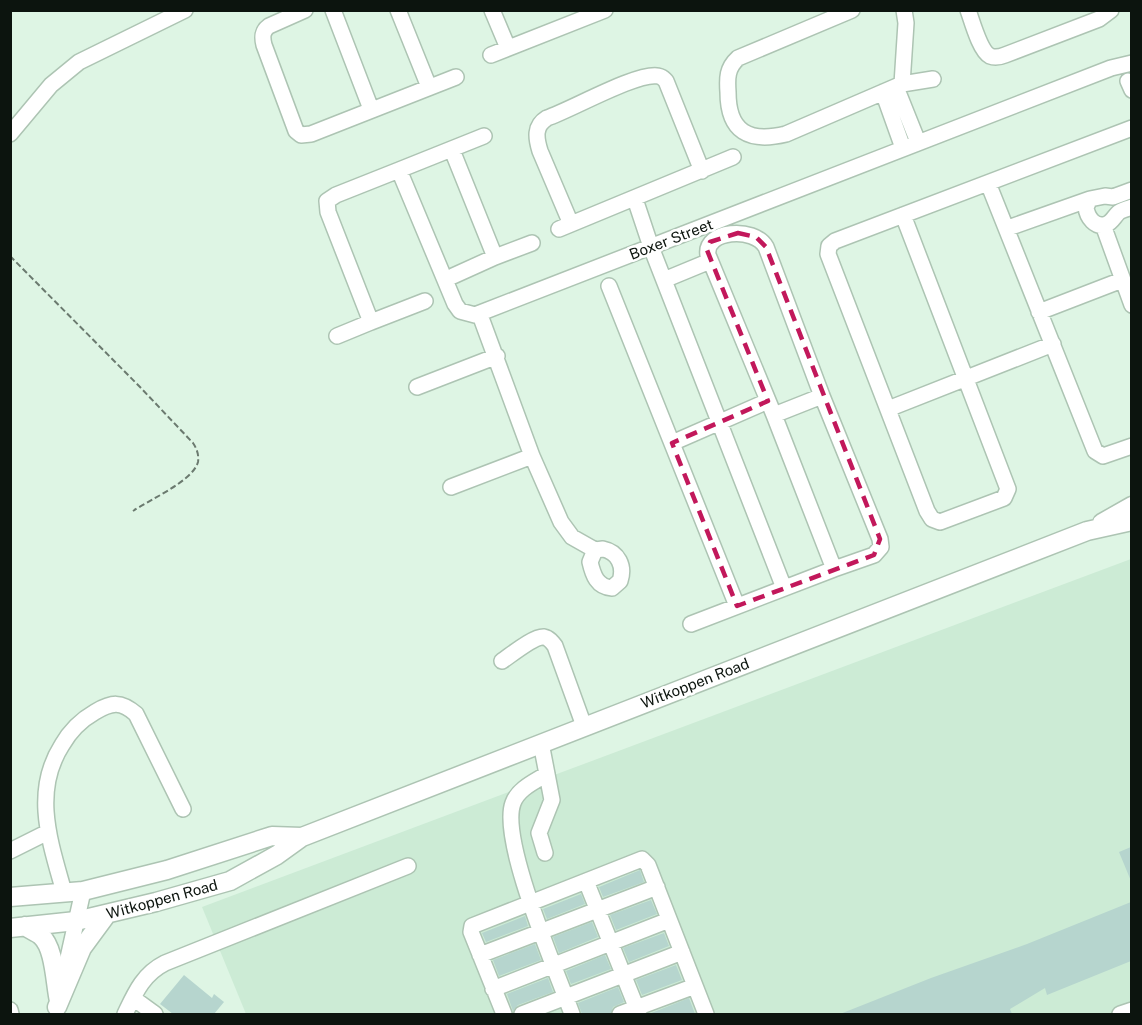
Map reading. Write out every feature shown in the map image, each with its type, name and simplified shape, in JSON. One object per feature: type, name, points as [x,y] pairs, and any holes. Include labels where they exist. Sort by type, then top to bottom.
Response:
[{"type":"main road","name":"Witkoppen Road","points":[[1088,531],[1131,506]]},
{"type":"main road","name":"Witkoppen Road","points":[[18,927],[76,921],[193,893],[230,881],[277,855],[302,837],[1088,531],[1131,521]]},
{"type":"main road","name":"Witkoppen Road","points":[[10,897],[83,891],[167,870],[272,836],[302,837]]},
{"type":"main road","points":[[58,1007],[82,948],[107,914]]},
{"type":"main road","points":[[18,927],[42,936],[47,943],[53,963],[58,1007]]},
{"type":"street","points":[[10,134],[51,85],[79,62],[185,10]]},
{"type":"street","points":[[305,10],[265,28],[262,35],[296,131],[301,135],[311,134],[456,77]]},
{"type":"street","points":[[333,10],[371,109]]},
{"type":"street","points":[[398,10],[429,87]]},
{"type":"street","points":[[492,10],[508,48]]},
{"type":"street","points":[[491,55],[605,10]]},
{"type":"street","points":[[852,10],[738,58],[729,69],[727,77],[728,105],[731,118],[741,130],[756,138],[776,136],[894,88],[933,79]]},
{"type":"street","points":[[903,148],[894,88],[906,39],[904,10]]},
{"type":"street","points":[[968,10],[982,48],[988,55],[994,57],[1005,56],[1099,19],[1111,10]]},
{"type":"street","name":"Boxer Street","points":[[1111,68],[1131,57]]},
{"type":"street","name":"Boxer Street","points":[[480,315],[918,142],[1111,68],[1131,63]]},
{"type":"street","points":[[702,171],[666,81],[661,77],[635,80],[544,120],[538,128],[537,140],[540,151],[565,227],[636,199],[702,171],[733,157]]},
{"type":"street","points":[[894,88],[918,142]]},
{"type":"street","points":[[903,215],[1008,486],[1007,494],[1001,499],[942,522],[934,521],[927,511],[828,248],[835,241],[903,215],[988,183],[1131,128]]},
{"type":"street","points":[[371,322],[328,213],[326,204],[329,199],[484,136]]},
{"type":"street","points":[[452,150],[495,258]]},
{"type":"street","points":[[399,170],[455,304],[460,311],[480,315],[532,456],[566,530],[572,537],[595,550]]},
{"type":"street","points":[[988,183],[1098,454],[1106,456],[1131,446]]},
{"type":"street","points":[[1008,228],[1090,199],[1113,197],[1131,190]]},
{"type":"street","points":[[636,199],[651,247],[784,588]]},
{"type":"street","points":[[1090,199],[1086,207],[1087,213],[1094,223],[1103,225],[1119,212],[1131,207]]},
{"type":"street","points":[[1103,225],[1131,305]]},
{"type":"street","points":[[691,624],[834,568],[874,555],[881,547],[880,539],[763,242],[750,234],[738,232],[723,236],[710,242],[708,246],[710,261],[834,568]]},
{"type":"street","points":[[453,276],[532,243]]},
{"type":"street","points":[[664,280],[710,261]]},
{"type":"street","points":[[1039,312],[1122,280]]},
{"type":"street","points":[[609,286],[737,606]]},
{"type":"street","points":[[337,336],[425,301]]},
{"type":"street","points":[[888,409],[1053,344]]},
{"type":"street","points":[[417,387],[496,356]]},
{"type":"street","points":[[672,443],[719,422],[822,396]]},
{"type":"street","points":[[451,487],[532,456]]},
{"type":"street","points":[[502,661],[536,639],[543,637],[551,640],[585,726]]},
{"type":"street","points":[[64,892],[48,832],[46,783],[55,756],[76,726],[93,713],[116,704],[127,706],[136,714],[183,809]]},
{"type":"street","points":[[541,743],[552,800],[539,832],[545,853]]},
{"type":"street","points":[[547,774],[521,790],[516,797],[511,810],[513,837],[516,854],[541,932],[572,1014]]},
{"type":"street","points":[[10,851],[48,832]]},
{"type":"street","points":[[504,1014],[471,932],[472,926],[642,859],[648,866],[657,887],[706,1014]]},
{"type":"street","points":[[125,1014],[145,977],[152,969],[408,866]]},
{"type":"street","points":[[586,881],[638,1011]]},
{"type":"street","points":[[480,955],[657,887]]},
{"type":"street","points":[[58,1007],[83,891]]},
{"type":"street","points":[[494,989],[669,920]]},
{"type":"street","points":[[522,1014],[682,952]]},
{"type":"street","points":[[620,1014],[638,1011],[695,986]]},
{"type":"street","points":[[133,998],[155,1014]]},
{"type":"street","points":[[10,1010],[11,1014]]},
{"type":"street","points":[[1120,1014],[1131,1010]]},
{"type":"path","points":[[10,256],[140,387],[194,444],[197,450],[198,461],[190,473],[133,511]]},
{"type":"highlighted area","points":[[738,233],[756,237],[766,247],[880,539],[874,555],[737,606],[672,443],[768,401],[707,250],[710,242]]},
{"type":"shaded area","points":[[1131,559],[1131,1014],[246,1014],[202,907]]},
{"type":"building","points":[[1131,847],[1131,881],[1119,852]]},
{"type":"building","points":[[640,870],[644,882],[603,897],[599,887]]},
{"type":"building","points":[[581,894],[585,904],[547,919],[543,909]]},
{"type":"building","points":[[651,900],[657,914],[616,930],[610,915]]},
{"type":"building","points":[[1131,902],[1131,961],[1047,995],[1045,988],[1010,1009],[1012,1014],[840,1014],[931,978],[1027,944]]},
{"type":"building","points":[[525,916],[528,926],[486,942],[482,933]]},
{"type":"building","points":[[592,922],[598,937],[559,953],[553,937]]},
{"type":"building","points":[[664,933],[669,946],[629,962],[623,948]]},
{"type":"building","points":[[535,944],[541,960],[499,976],[493,960]]},
{"type":"building","points":[[605,955],[611,969],[571,984],[566,971]]},
{"type":"building","points":[[676,965],[682,980],[642,995],[636,980]]},
{"type":"building","points":[[184,975],[212,998],[214,994],[224,1002],[214,1014],[173,1014],[160,1004]]},
{"type":"building","points":[[548,978],[553,992],[518,1005],[513,1011],[507,994]]},
{"type":"building","points":[[618,987],[624,1002],[613,1007],[611,1014],[582,1014],[578,1003]]},
{"type":"building","points":[[689,998],[695,1014],[649,1014]]}]
